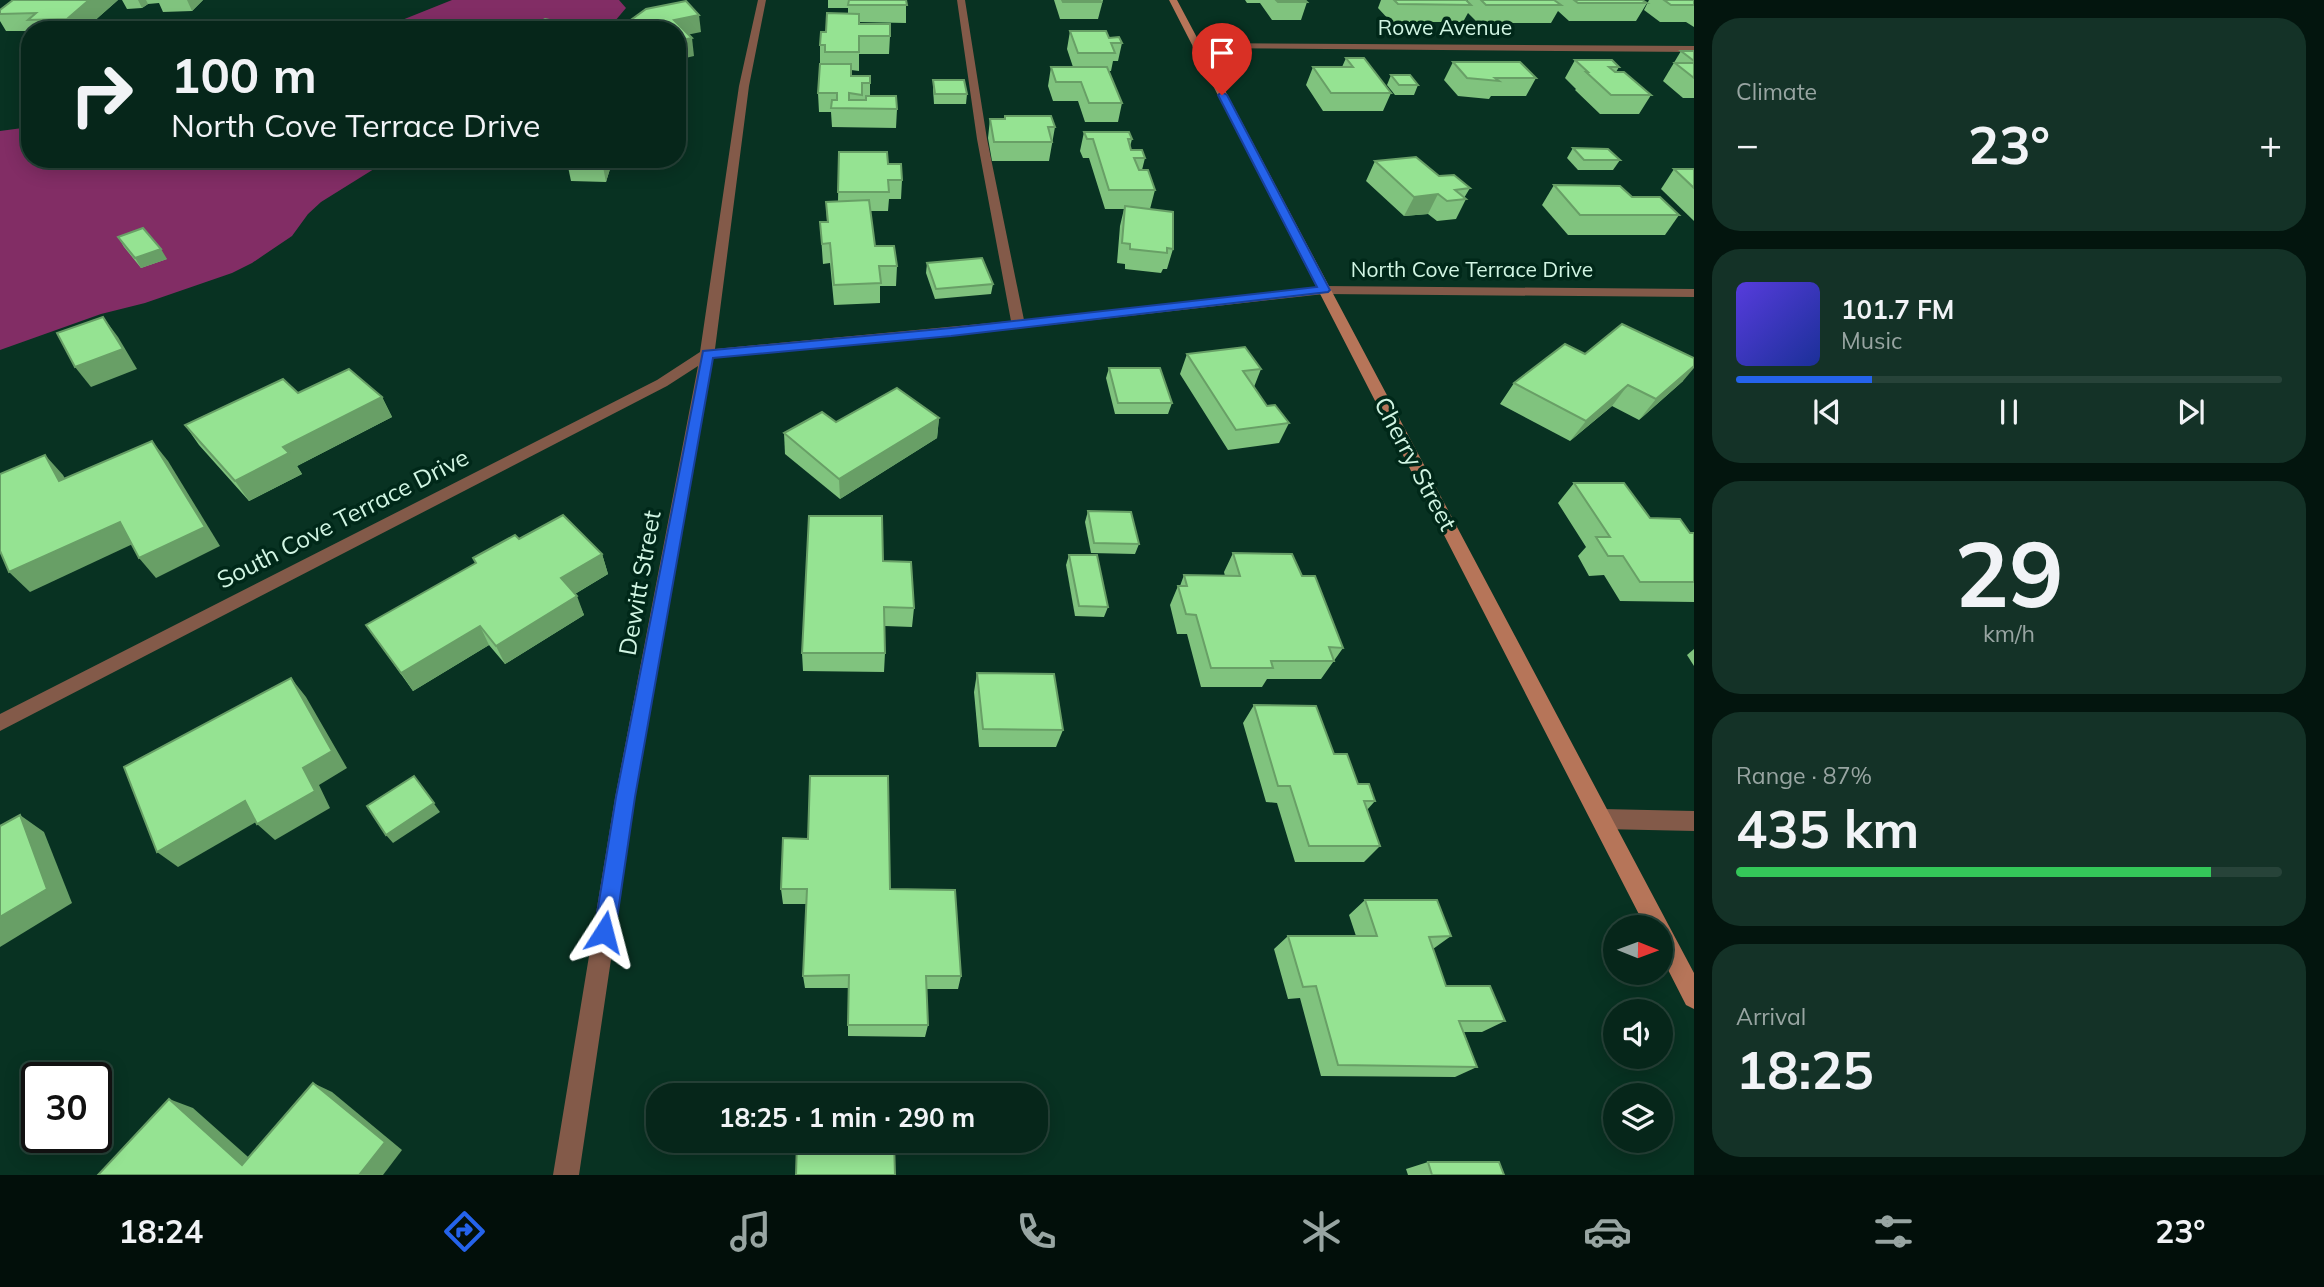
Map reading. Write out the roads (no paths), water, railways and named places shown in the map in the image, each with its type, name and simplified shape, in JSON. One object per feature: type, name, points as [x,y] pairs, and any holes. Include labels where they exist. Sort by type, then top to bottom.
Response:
[{"type":"street","name":"Dewitt Street","points":[[566,1175],[625,797],[707,354],[744,86],[762,0]]},
{"type":"street","points":[[961,0],[982,139],[1018,323]]},
{"type":"street","name":"Cherry Street","points":[[1173,0],[1651,915]]},
{"type":"street","name":"Rowe Avenue","points":[[1197,46],[1694,49]]},
{"type":"street","name":"North Cove Terrace Drive","points":[[707,354],[1324,290],[1694,293]]},
{"type":"street","name":"South Cove Terrace Drive","points":[[0,723],[628,400],[707,354]]},
{"type":"street","points":[[1602,820],[1694,821]]},
{"type":"street","points":[[1673,956],[1694,997]]}]
